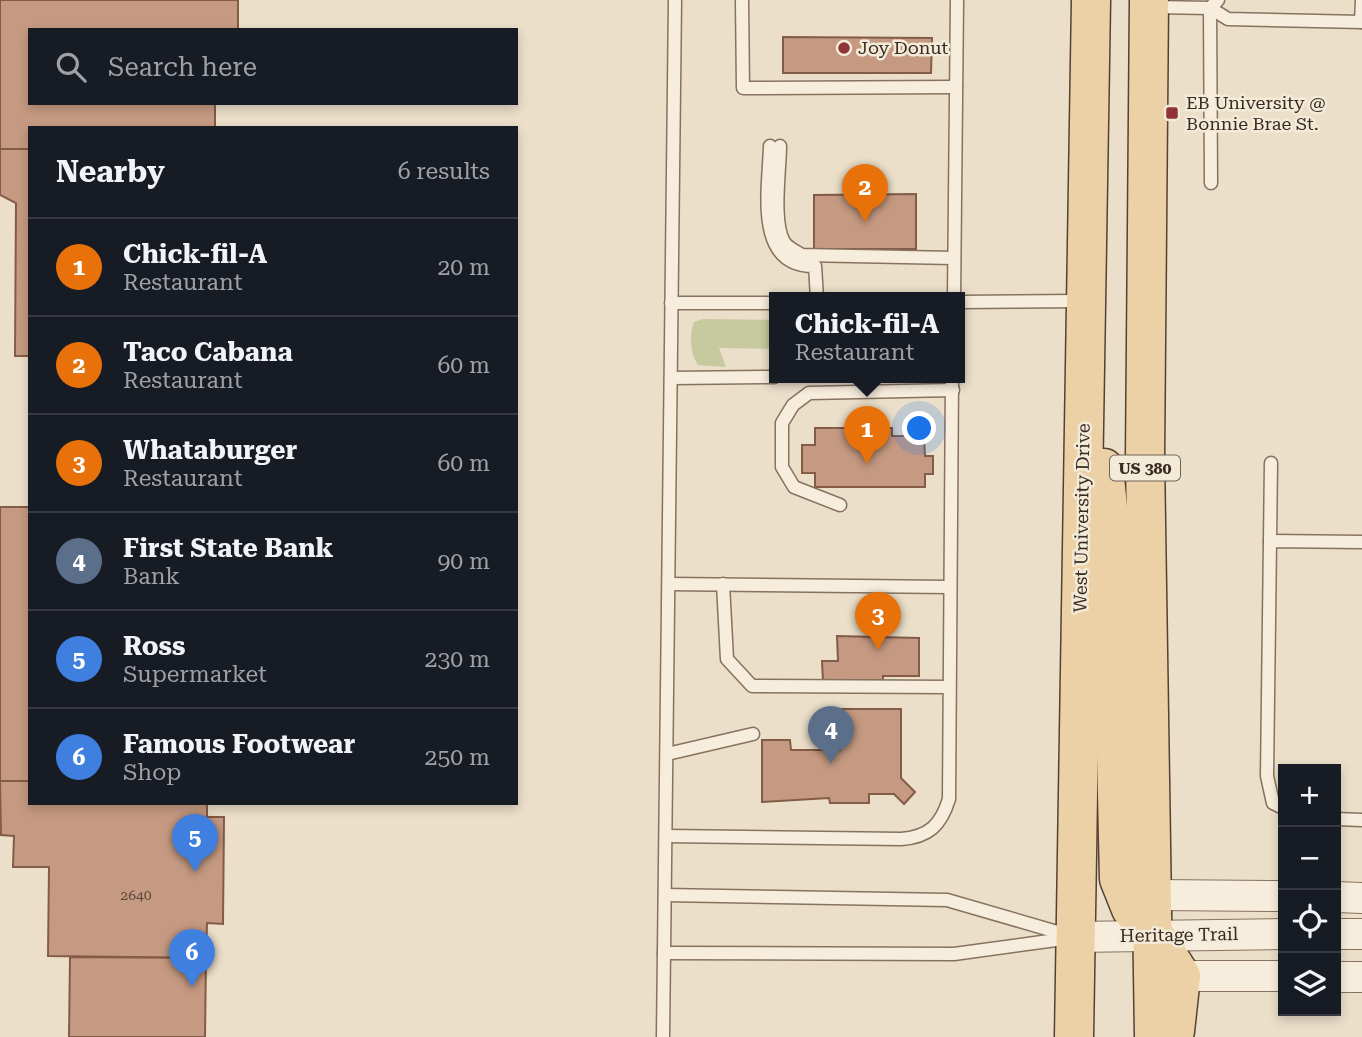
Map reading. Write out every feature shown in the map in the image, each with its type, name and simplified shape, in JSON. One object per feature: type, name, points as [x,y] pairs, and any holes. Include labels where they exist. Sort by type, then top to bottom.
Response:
[{"type":"main road","name":"West University Drive","points":[[1074,1037],[1091,0]]},
{"type":"main road","name":"US 380","points":[[1149,3],[1145,458],[1154,1037]]},
{"type":"main road","points":[[1084,392],[1103,457],[1111,537],[1119,878],[1131,909],[1154,934],[1181,976],[1175,1037]]},
{"type":"main road","points":[[1074,937],[1099,994],[1099,1037]]},
{"type":"street","points":[[1153,895],[1278,896]]},
{"type":"street","points":[[1341,897],[1362,898]]},
{"type":"street","name":"Heritage Trail","points":[[1074,937],[1278,934]]},
{"type":"street","points":[[1341,934],[1362,934]]},
{"type":"street","points":[[1181,976],[1278,976]]},
{"type":"street","points":[[1341,977],[1362,977]]},
{"type":"lane","points":[[663,1037],[674,0]]},
{"type":"lane","points":[[742,0],[743,88],[956,87]]},
{"type":"lane","points":[[954,292],[957,0]]},
{"type":"lane","points":[[1149,3],[1214,4],[1228,19],[1362,22],[1362,0]]},
{"type":"lane","points":[[1211,183],[1214,4]]},
{"type":"lane","points":[[817,292],[815,266],[790,263],[778,251],[771,237],[775,146],[779,222],[784,242],[802,255],[954,258]]},
{"type":"lane","points":[[965,302],[1086,302]]},
{"type":"lane","points":[[671,303],[769,303]]},
{"type":"lane","points":[[671,377],[769,377]]},
{"type":"lane","points":[[666,836],[901,839],[927,834],[937,826],[949,799],[953,384],[809,393],[793,405],[782,423],[782,467],[794,487],[841,505]]},
{"type":"lane","points":[[1271,463],[1267,776],[1273,803],[1278,806]]},
{"type":"lane","points":[[1270,541],[1362,542]]},
{"type":"lane","points":[[668,584],[950,587]]},
{"type":"lane","points":[[723,584],[727,659],[752,686],[949,687]]},
{"type":"lane","points":[[667,754],[753,734]]},
{"type":"lane","points":[[1341,819],[1362,820]]},
{"type":"lane","points":[[665,895],[947,900],[1074,937]]},
{"type":"lane","points":[[664,953],[954,954],[1074,937]]},
{"type":"green space","points":[[703,319],[769,320],[769,349],[719,348],[726,367],[698,365],[691,344],[694,322]]},
{"type":"building","points":[[0,0],[238,0],[238,28],[28,28],[28,105],[215,105],[215,126],[28,126],[28,149],[0,149]]},
{"type":"building","points":[[783,37],[932,38],[931,73],[783,73]]},
{"type":"building","points":[[0,149],[28,149],[28,356],[15,356],[16,203],[0,195]]},
{"type":"building","points":[[916,194],[916,249],[814,249],[814,195]]},
{"type":"building","points":[[815,428],[892,428],[892,436],[924,436],[925,456],[933,456],[933,474],[925,474],[925,487],[815,487],[815,473],[802,473],[802,445],[815,445]]},
{"type":"building","points":[[0,507],[28,507],[28,781],[0,781]]},
{"type":"building","points":[[837,636],[919,638],[919,676],[883,676],[883,680],[823,681],[822,661],[838,661]]},
{"type":"building","points":[[840,709],[901,709],[901,778],[915,792],[904,804],[894,794],[869,794],[869,803],[830,803],[829,798],[762,802],[762,740],[790,740],[791,750],[840,750]]},
{"type":"building","points":[[0,781],[28,781],[28,805],[207,805],[207,817],[224,817],[223,924],[207,923],[206,958],[48,956],[49,867],[13,867],[14,836],[1,835]]},
{"type":"building","points":[[70,957],[206,958],[205,1037],[69,1037]]},
{"type":"place","name":"Joy Donut","points":[[844,48]]},
{"type":"place","name":"EB University @ Bonnie Brae St.","points":[[1172,113]]},
{"type":"place","name":"Taco Cabana","points":[[865,222]]},
{"type":"place","name":"Chick-fil-A","points":[[867,464]]},
{"type":"place","name":"Whataburger","points":[[878,650]]},
{"type":"place","name":"First State Bank","points":[[831,764]]},
{"type":"place","name":"Ross","points":[[195,872]]},
{"type":"place","name":"Famous Footwear","points":[[192,987]]}]
